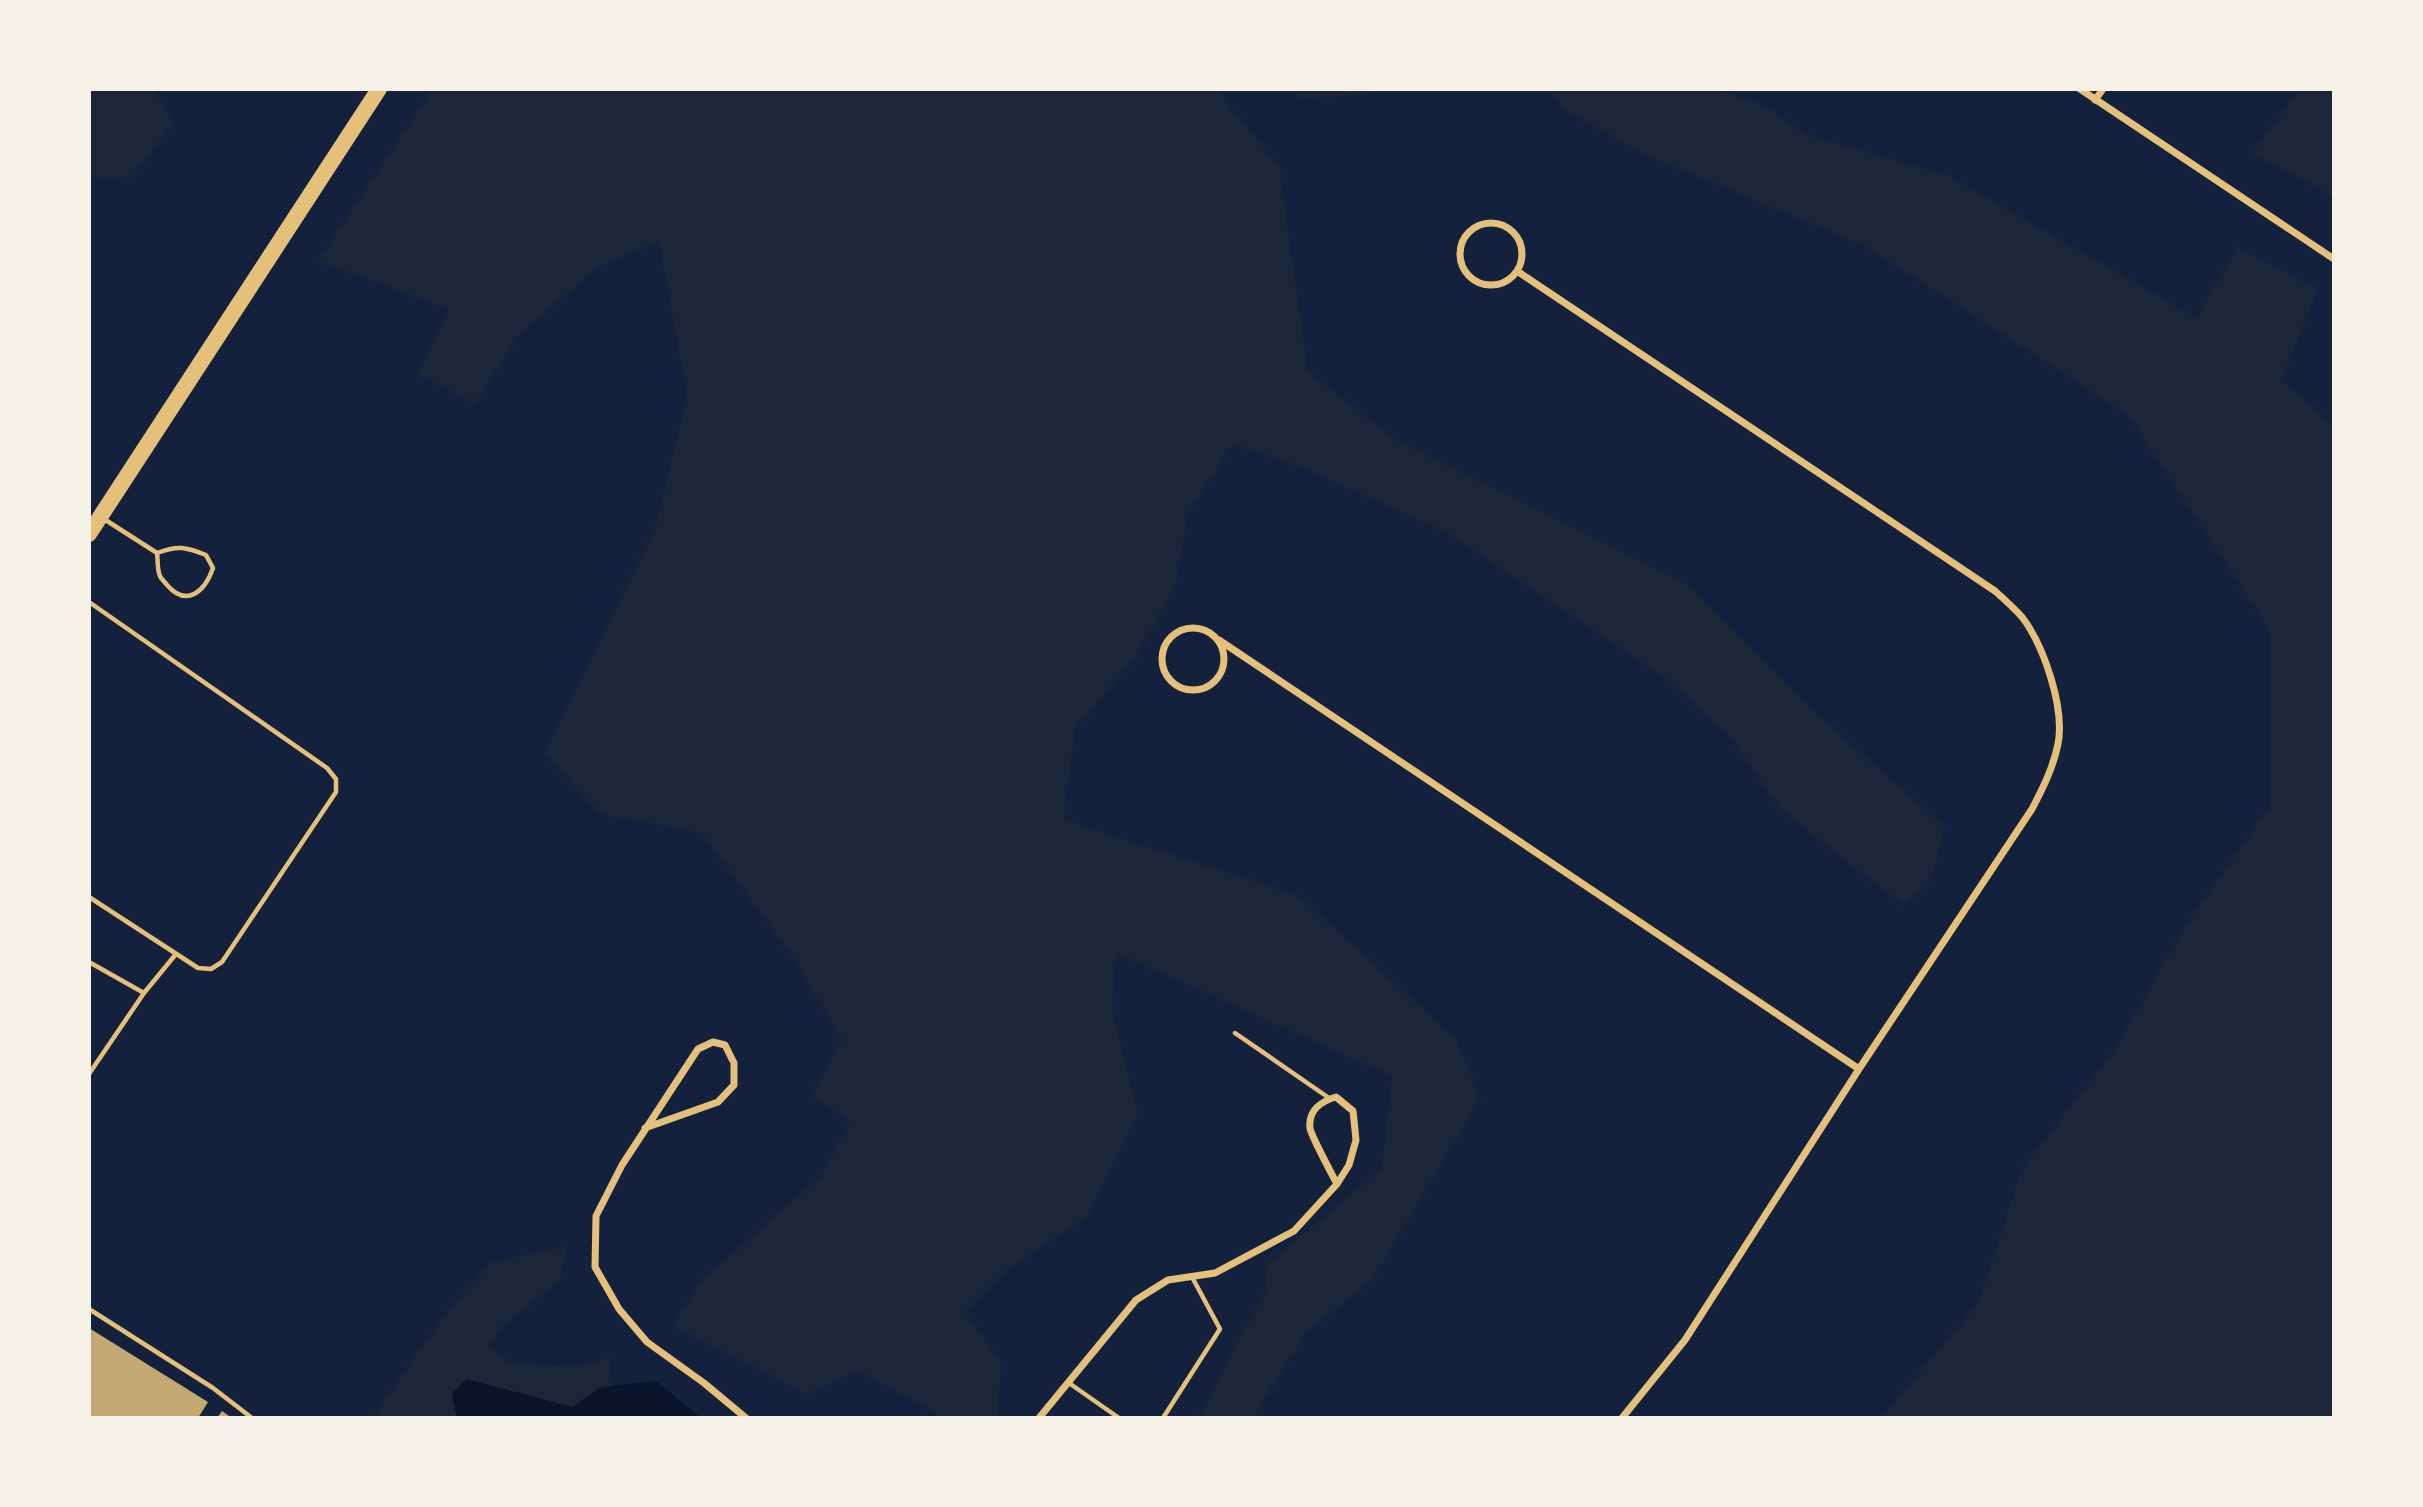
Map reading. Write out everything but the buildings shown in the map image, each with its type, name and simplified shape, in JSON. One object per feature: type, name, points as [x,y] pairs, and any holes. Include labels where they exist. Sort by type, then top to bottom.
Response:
[{"type":"main road","points":[[89,534],[379,89]]},
{"type":"street","points":[[2080,89],[2334,260]]},
{"type":"street","points":[[2095,100],[2103,89]]},
{"type":"street","points":[[1485,223],[1505,227],[1513,233],[1522,251],[1517,271],[1510,279],[1491,285],[1471,278],[1460,261],[1462,241],[1476,227],[1485,223]]},
{"type":"street","points":[[1517,271],[1995,591],[2022,617],[2041,650],[2056,694],[2059,742],[2050,773],[2032,809],[1859,1069],[1685,1340],[1622,1418]]},
{"type":"street","points":[[1219,640],[1225,659],[1224,669],[1212,685],[1203,690],[1184,690],[1167,677],[1162,657],[1164,646],[1171,637],[1190,628],[1211,633],[1859,1069]]},
{"type":"street","points":[[645,1128],[718,1102],[734,1085],[734,1063],[725,1045],[713,1042],[698,1049],[645,1128],[622,1165],[596,1216],[595,1267],[619,1309],[647,1342],[746,1418]]},
{"type":"street","points":[[1039,1418],[1136,1300],[1168,1280],[1215,1273],[1294,1231],[1336,1184],[1349,1165],[1356,1140],[1353,1111],[1336,1097],[1321,1101],[1314,1111],[1310,1128],[1336,1184]]},
{"type":"lane","points":[[101,517],[157,553]]},
{"type":"lane","points":[[174,547],[191,549],[206,555],[213,568],[208,583],[194,595],[182,595],[172,590],[159,575],[157,553],[174,547]]},
{"type":"lane","points":[[89,602],[327,768],[336,779],[336,792],[222,962],[211,969],[198,968],[89,897]]},
{"type":"lane","points":[[89,1074],[144,993],[176,954]]},
{"type":"lane","points":[[89,962],[144,993]]},
{"type":"lane","points":[[1235,1033],[1330,1099]]},
{"type":"lane","points":[[1164,1418],[1220,1329],[1192,1276]]},
{"type":"lane","points":[[89,1309],[213,1388],[252,1418]]},
{"type":"lane","points":[[1068,1382],[1119,1418]]},
{"type":"shaded area","points":[[89,89],[154,89],[174,123],[132,177],[89,178]]},
{"type":"shaded area","points":[[432,89],[1221,89],[1224,99],[1279,166],[1308,371],[1396,440],[1690,586],[1805,703],[1945,827],[1930,883],[1903,905],[1780,809],[1730,737],[1664,677],[1446,532],[1298,466],[1233,444],[1188,514],[1176,583],[1136,657],[1075,729],[1063,819],[1299,896],[1455,1038],[1481,1097],[1374,1278],[1307,1332],[1255,1414],[1256,1418],[1198,1418],[1267,1288],[1264,1267],[1382,1168],[1392,1076],[1116,953],[1112,1009],[1138,1113],[1087,1217],[1010,1267],[965,1312],[1001,1361],[998,1418],[937,1418],[932,1411],[858,1371],[807,1394],[672,1326],[704,1278],[822,1175],[850,1121],[811,1095],[842,1040],[795,960],[702,833],[600,814],[544,754],[657,523],[687,394],[659,241],[597,268],[519,335],[475,404],[417,374],[449,309],[318,261]]},
{"type":"shaded area","points":[[1293,89],[1377,89],[1378,93],[1300,99]]},
{"type":"shaded area","points":[[1546,89],[1714,89],[1764,105],[1807,135],[1949,176],[2197,318],[2237,247],[2318,289],[2282,379],[2334,428],[2334,1418],[1881,1418],[1979,1302],[2022,1168],[2113,1052],[2185,926],[2269,807],[2269,629],[2128,415],[1865,246],[1648,156],[1566,111]]},
{"type":"shaded area","points":[[2300,89],[2334,89],[2334,197],[2252,153]]},
{"type":"shaded area","points":[[567,1246],[560,1280],[503,1326],[489,1347],[508,1362],[568,1367],[610,1359],[612,1386],[601,1387],[572,1407],[466,1379],[452,1395],[457,1418],[373,1418],[454,1303],[492,1262]]},
{"type":"shaded area","points":[[466,1379],[572,1407],[602,1387],[656,1381],[701,1418],[457,1418],[452,1394]]}]
